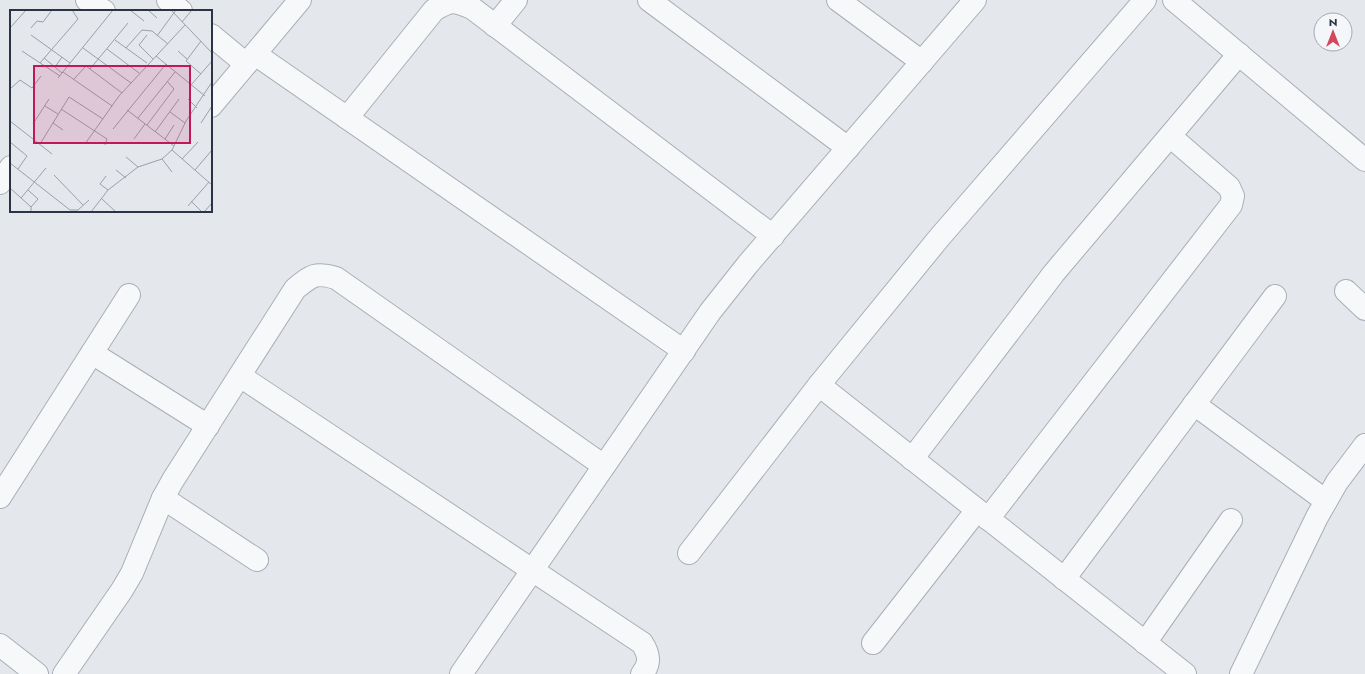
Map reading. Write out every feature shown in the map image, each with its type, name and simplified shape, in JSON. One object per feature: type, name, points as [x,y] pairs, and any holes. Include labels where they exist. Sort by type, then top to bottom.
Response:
[{"type":"street","points":[[87,0],[102,10]]},
{"type":"street","points":[[212,103],[218,85],[250,59],[300,0]]},
{"type":"street","points":[[495,26],[516,0]]},
{"type":"street","points":[[649,0],[848,148]]},
{"type":"street","points":[[838,0],[922,62]]},
{"type":"street","points":[[461,674],[710,312],[975,0]]},
{"type":"street","points":[[689,553],[819,385],[973,197],[1145,0]]},
{"type":"street","points":[[1174,0],[1365,160]]},
{"type":"street","points":[[347,118],[434,10],[446,2],[458,2],[472,8],[773,236]]},
{"type":"street","points":[[212,36],[347,118],[684,351]]},
{"type":"street","points":[[912,459],[1054,272],[1239,54]]},
{"type":"street","points":[[873,643],[983,515],[1227,212],[1231,205],[1233,196],[1229,187],[1170,136]]},
{"type":"street","points":[[0,183],[10,168]]},
{"type":"street","points":[[64,674],[132,573],[163,498],[173,480],[295,289],[308,278],[322,274],[336,278],[604,466]]},
{"type":"street","points":[[1346,291],[1365,309]]},
{"type":"street","points":[[0,497],[129,295]]},
{"type":"street","points":[[1064,579],[1275,296]]},
{"type":"street","points":[[92,353],[208,426]]},
{"type":"street","points":[[240,376],[642,643],[647,650],[649,661],[646,670],[642,674]]},
{"type":"street","points":[[819,385],[1185,674]]},
{"type":"street","points":[[1194,404],[1326,501]]},
{"type":"street","points":[[1241,674],[1317,517],[1337,482],[1365,445]]},
{"type":"street","points":[[163,498],[257,560]]},
{"type":"street","points":[[1145,643],[1231,520]]},
{"type":"street","points":[[0,645],[37,674]]}]
